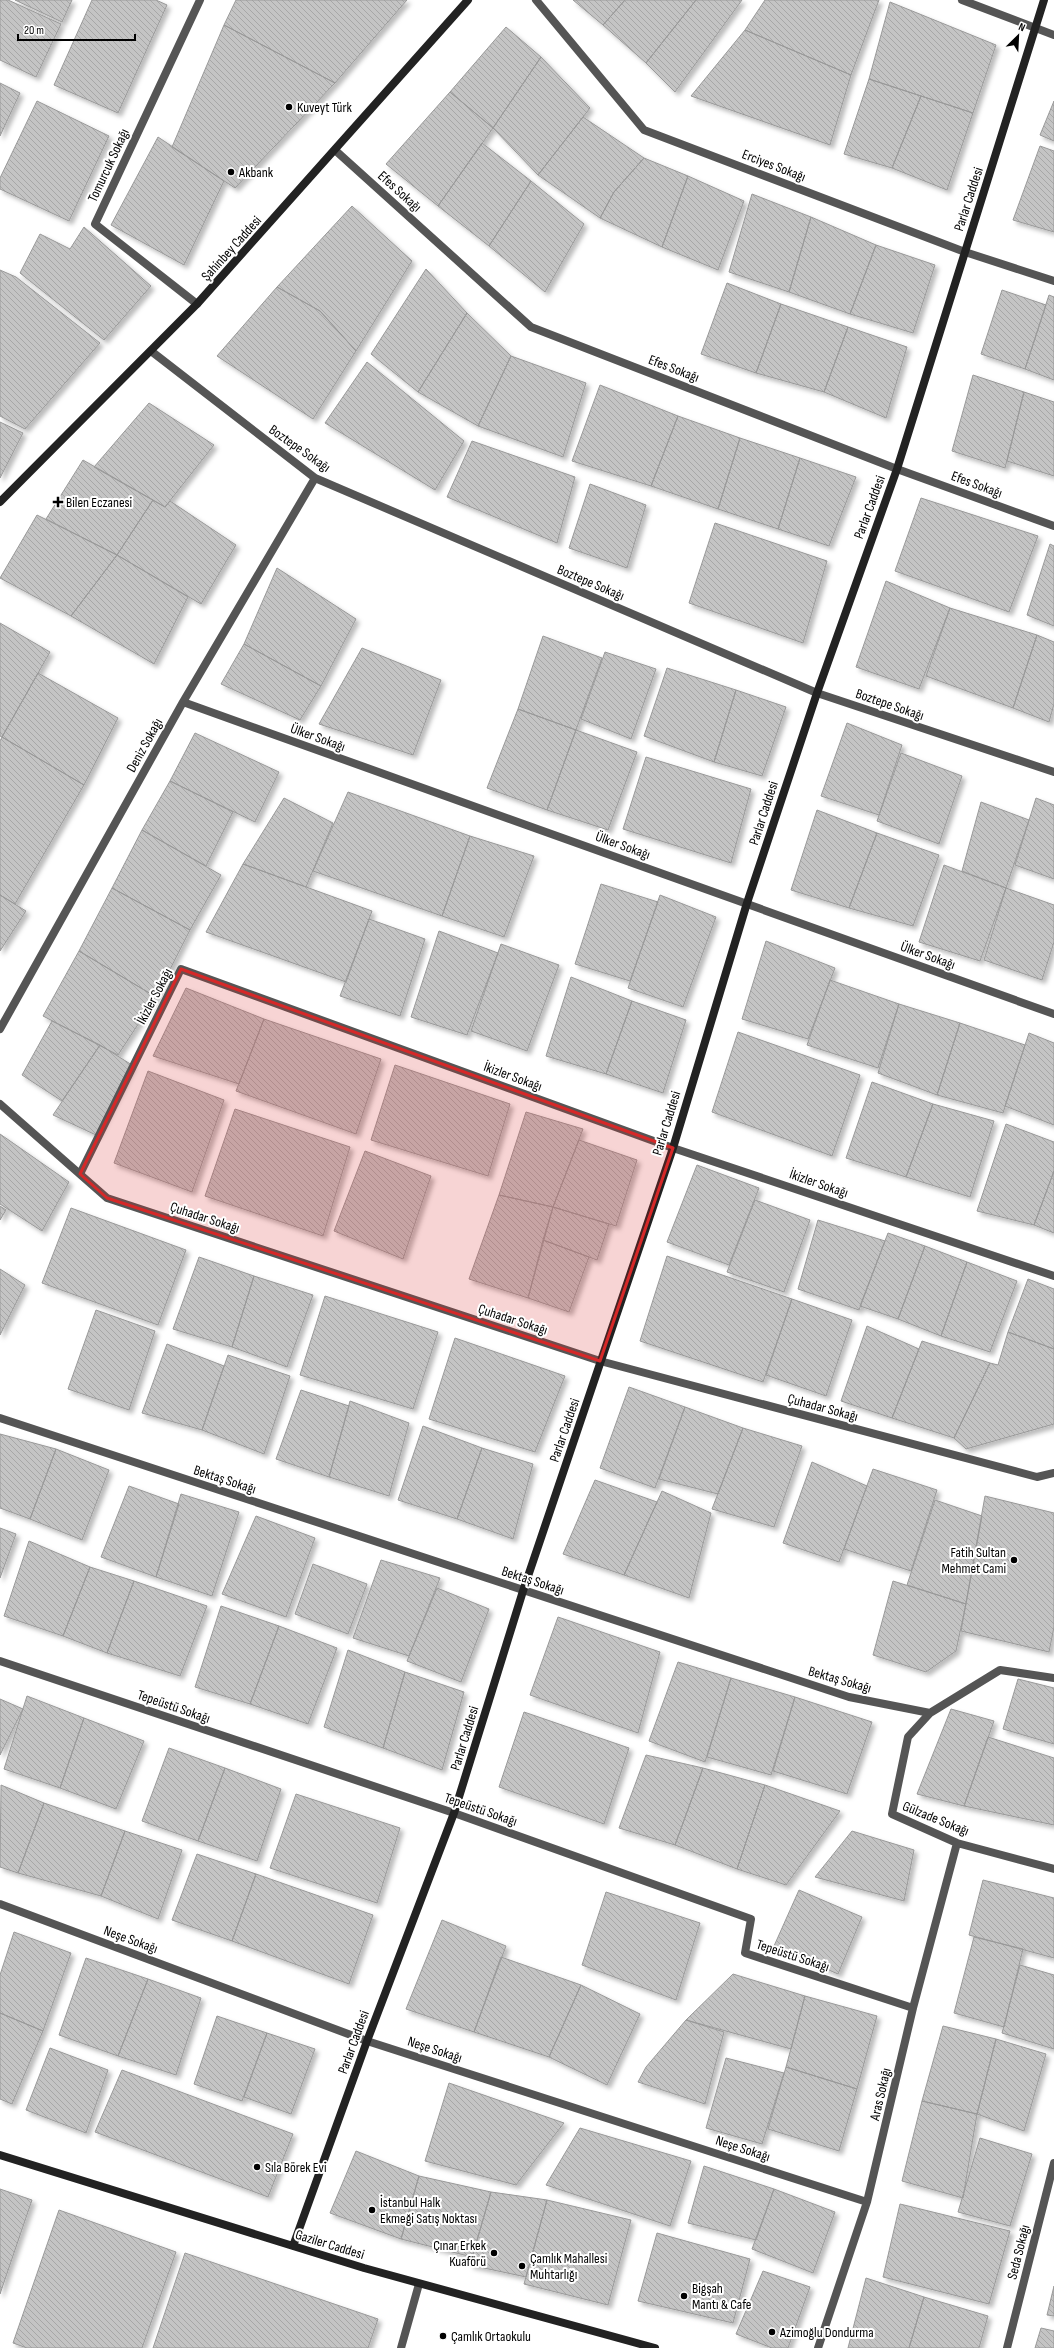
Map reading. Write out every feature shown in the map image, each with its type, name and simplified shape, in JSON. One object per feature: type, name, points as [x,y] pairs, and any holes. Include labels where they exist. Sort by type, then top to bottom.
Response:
[{"type":"street","name":"Tomurcuk Sokağı","points":[[197,304],[95,224],[200,0]]},
{"type":"street","name":"Şahinbey Caddesi","points":[[0,502],[197,304],[336,151],[468,0]]},
{"type":"street","name":"Erciyes Sokağı","points":[[536,0],[644,130],[965,252],[1054,281]]},
{"type":"street","points":[[962,0],[1054,35]]},
{"type":"street","name":"Parlar Caddesi","points":[[292,2246],[367,2041],[454,1813],[523,1591],[673,1148],[747,903],[817,693],[897,468],[1044,0]]},
{"type":"street","name":"Efes Sokağı","points":[[336,151],[531,326],[897,468],[1054,526]]},
{"type":"street","name":"Boztepe Sokağı","points":[[151,351],[315,478],[817,693],[1054,772]]},
{"type":"street","name":"Deniz Sokağı","points":[[0,1029],[183,702],[315,478]]},
{"type":"street","name":"Ülker Sokağı","points":[[183,702],[1054,1014]]},
{"type":"street","name":"İkizler Sokağı","points":[[80,1174],[181,969],[673,1148],[1054,1276]]},
{"type":"street","name":"Çuhadar Sokağı","points":[[0,1104],[107,1198],[600,1361],[1036,1477],[1054,1473]]},
{"type":"street","name":"Bektaş Sokağı","points":[[0,1418],[849,1697],[930,1713]]},
{"type":"street","name":"Tepeüstü Sokağı","points":[[0,1661],[454,1813],[751,1919],[745,1953],[914,2008]]},
{"type":"street","points":[[930,1713],[1000,1670],[1054,1678]]},
{"type":"street","name":"Gülzade Sokağı","points":[[930,1713],[908,1737],[892,1814],[957,1843],[1054,1869]]},
{"type":"street","name":"Aras Sokağı","points":[[818,2348],[867,2202],[914,2008],[957,1843]]},
{"type":"street","name":"Neşe Sokağı","points":[[0,1904],[367,2041],[867,2202]]},
{"type":"street","name":"Gaziler Caddesi","points":[[0,2155],[419,2284],[655,2348]]},
{"type":"street","name":"Seda Sokağı","points":[[1007,2348],[1054,2163]]},
{"type":"street","points":[[401,2348],[419,2284]]},
{"type":"highlighted area","points":[[181,969],[673,1148],[600,1361],[107,1198],[80,1174]]},
{"type":"building","points":[[0,0],[8,0],[61,24],[36,77],[0,60]]},
{"type":"building","points":[[15,0],[72,0],[62,22]]},
{"type":"building","points":[[92,0],[156,0],[167,5],[118,113],[54,85]]},
{"type":"building","points":[[236,0],[407,0],[335,83],[224,25]]},
{"type":"building","points":[[573,0],[625,0],[603,25]]},
{"type":"building","points":[[625,0],[696,0],[646,63],[603,25]]},
{"type":"building","points":[[696,0],[742,0],[675,92],[646,63]]},
{"type":"building","points":[[765,0],[879,0],[851,75],[745,30]]},
{"type":"building","points":[[890,2],[996,45],[973,113],[869,79]]},
{"type":"building","points":[[224,25],[335,83],[235,188],[172,147]]},
{"type":"building","points":[[506,27],[541,57],[493,128],[450,92]]},
{"type":"building","points":[[745,30],[851,75],[830,145],[691,96]]},
{"type":"building","points":[[541,57],[590,108],[538,175],[493,128]]},
{"type":"building","points":[[869,79],[921,96],[892,168],[844,154]]},
{"type":"building","points":[[0,83],[20,93],[0,136]]},
{"type":"building","points":[[450,92],[493,128],[438,206],[386,164]]},
{"type":"building","points":[[921,96],[973,113],[947,190],[892,168]]},
{"type":"building","points":[[37,101],[109,136],[69,221],[0,189],[0,178]]},
{"type":"building","points":[[1054,101],[1054,141],[1040,135]]},
{"type":"building","points":[[583,117],[644,158],[614,192],[600,218],[538,175]]},
{"type":"building","points":[[158,137],[224,181],[184,265],[111,225]]},
{"type":"building","points":[[482,143],[531,181],[489,246],[438,206]]},
{"type":"building","points":[[1040,146],[1054,151],[1054,232],[1013,220]]},
{"type":"building","points":[[644,158],[688,176],[662,247],[600,218],[614,192]]},
{"type":"building","points":[[688,176],[744,201],[718,270],[662,247]]},
{"type":"building","points":[[531,181],[584,224],[545,292],[489,246]]},
{"type":"building","points":[[752,194],[811,217],[789,292],[729,272]]},
{"type":"building","points":[[352,206],[412,261],[356,351],[320,311],[277,287]]},
{"type":"building","points":[[811,217],[876,245],[850,314],[789,292]]},
{"type":"building","points":[[84,227],[151,286],[104,340],[20,273],[40,234],[70,249]]},
{"type":"building","points":[[876,245],[935,265],[913,333],[850,314]]},
{"type":"building","points":[[426,269],[467,313],[418,392],[371,354]]},
{"type":"building","points":[[0,270],[16,277],[100,343],[25,429],[0,416]]},
{"type":"building","points":[[727,283],[781,304],[756,373],[701,354]]},
{"type":"building","points":[[277,287],[320,311],[356,351],[313,419],[217,356]]},
{"type":"building","points":[[1002,290],[1046,305],[1025,369],[981,354]]},
{"type":"building","points":[[1049,295],[1054,297],[1054,380],[1025,369]]},
{"type":"building","points":[[781,304],[848,327],[824,392],[756,373]]},
{"type":"building","points":[[467,313],[511,356],[478,426],[418,392]]},
{"type":"building","points":[[848,327],[907,347],[886,418],[824,392]]},
{"type":"building","points":[[511,356],[586,383],[563,457],[478,426]]},
{"type":"building","points":[[367,362],[464,441],[435,490],[325,423]]},
{"type":"building","points":[[973,375],[1024,392],[1005,468],[952,451]]},
{"type":"building","points":[[600,385],[678,416],[651,486],[572,461]]},
{"type":"building","points":[[1024,392],[1054,402],[1054,476],[1007,461]]},
{"type":"building","points":[[149,403],[214,445],[165,507],[94,467]]},
{"type":"building","points":[[678,416],[740,438],[718,509],[651,486]]},
{"type":"building","points":[[0,422],[23,433],[0,478]]},
{"type":"building","points":[[740,438],[800,458],[778,529],[718,509]]},
{"type":"building","points":[[472,441],[575,477],[557,543],[447,497]]},
{"type":"building","points":[[800,458],[856,477],[829,546],[778,529]]},
{"type":"building","points":[[83,460],[153,500],[117,555],[46,519]]},
{"type":"building","points":[[590,484],[646,505],[627,568],[569,548]]},
{"type":"building","points":[[921,498],[1038,536],[1009,612],[895,571]]},
{"type":"building","points":[[153,500],[165,507],[170,501],[236,545],[201,604],[117,555]]},
{"type":"building","points":[[37,515],[117,555],[71,616],[0,578]]},
{"type":"building","points":[[715,523],[827,561],[803,643],[689,603]]},
{"type":"building","points":[[1050,544],[1054,546],[1054,626],[1027,615]]},
{"type":"building","points":[[117,555],[188,597],[154,664],[71,616]]},
{"type":"building","points":[[277,568],[356,619],[321,686],[244,644]]},
{"type":"building","points":[[886,581],[950,608],[919,689],[856,667]]},
{"type":"building","points":[[950,608],[1037,635],[1013,708],[926,676]]},
{"type":"building","points":[[0,623],[50,652],[2,737],[0,736]]},
{"type":"building","points":[[1037,635],[1054,642],[1054,704],[1049,722],[1013,708]]},
{"type":"building","points":[[543,636],[602,658],[576,730],[518,709]]},
{"type":"building","points":[[244,644],[321,686],[300,720],[221,684]]},
{"type":"building","points":[[362,648],[441,680],[413,755],[319,724]]},
{"type":"building","points":[[605,652],[656,669],[631,739],[581,719]]},
{"type":"building","points":[[667,668],[736,690],[714,762],[644,736]]},
{"type":"building","points":[[38,673],[118,718],[84,785],[2,737]]},
{"type":"building","points":[[736,690],[786,707],[762,776],[714,762]]},
{"type":"building","points":[[518,709],[576,730],[547,810],[487,788]]},
{"type":"building","points":[[847,723],[902,745],[879,815],[821,796]]},
{"type":"building","points":[[576,730],[637,752],[608,830],[547,810]]},
{"type":"building","points":[[195,733],[279,772],[255,822],[170,781]]},
{"type":"building","points":[[2,737],[84,785],[15,904],[0,895],[0,741]]},
{"type":"building","points":[[901,753],[962,776],[939,844],[877,821]]},
{"type":"building","points":[[646,757],[751,789],[731,863],[623,829]]},
{"type":"building","points":[[170,781],[233,812],[206,866],[142,830]]},
{"type":"building","points":[[348,792],[470,836],[442,916],[313,871]]},
{"type":"building","points":[[284,798],[333,823],[306,887],[243,864]]},
{"type":"building","points":[[1036,798],[1054,805],[1054,879],[1015,865]]},
{"type":"building","points":[[981,802],[1029,820],[1006,888],[962,871]]},
{"type":"building","points":[[817,810],[877,833],[849,908],[791,890]]},
{"type":"building","points":[[142,830],[221,875],[190,930],[112,888]]},
{"type":"building","points":[[877,833],[939,855],[913,926],[849,908]]},
{"type":"building","points":[[470,836],[534,856],[504,937],[442,916]]},
{"type":"building","points":[[243,864],[372,911],[346,982],[206,932]]},
{"type":"building","points":[[944,865],[1006,888],[980,961],[919,942]]},
{"type":"building","points":[[601,884],[658,902],[630,981],[575,964]]},
{"type":"building","points":[[112,888],[190,930],[156,997],[79,951]]},
{"type":"building","points":[[1006,888],[1054,905],[1054,942],[1042,980],[984,960]]},
{"type":"building","points":[[0,895],[26,911],[0,951]]},
{"type":"building","points":[[660,895],[716,917],[683,1007],[628,988]]},
{"type":"building","points":[[369,919],[425,939],[400,1016],[340,996]]},
{"type":"building","points":[[439,931],[498,953],[467,1035],[411,1017]]},
{"type":"building","points":[[766,941],[835,968],[808,1039],[742,1019]]},
{"type":"building","points":[[501,944],[559,965],[527,1051],[471,1031]]},
{"type":"building","points":[[79,951],[156,997],[118,1055],[43,1016]]},
{"type":"building","points":[[571,977],[632,1001],[606,1074],[546,1056]]},
{"type":"building","points":[[830,980],[899,1004],[878,1068],[807,1045]]},
{"type":"building","points":[[186,988],[264,1019],[239,1084],[153,1056]]},
{"type":"building","points":[[632,1001],[686,1020],[663,1093],[606,1074]]},
{"type":"building","points":[[899,1004],[960,1023],[937,1095],[878,1073]]},
{"type":"building","points":[[264,1019],[381,1059],[356,1134],[236,1091]]},
{"type":"building","points":[[52,1021],[100,1045],[62,1101],[22,1075]]},
{"type":"building","points":[[960,1023],[1025,1045],[1003,1113],[937,1095]]},
{"type":"building","points":[[738,1032],[860,1075],[832,1156],[712,1112]]},
{"type":"building","points":[[1029,1033],[1054,1043],[1054,1125],[1005,1106]]},
{"type":"building","points":[[100,1045],[132,1065],[96,1135],[53,1115]]},
{"type":"building","points":[[395,1065],[510,1104],[488,1176],[371,1140]]},
{"type":"building","points":[[148,1071],[224,1100],[192,1192],[114,1163]]},
{"type":"building","points":[[872,1082],[933,1104],[906,1177],[846,1158]]},
{"type":"building","points":[[933,1104],[994,1121],[970,1197],[906,1177]]},
{"type":"building","points":[[235,1109],[350,1147],[323,1236],[205,1196]]},
{"type":"building","points":[[526,1112],[583,1129],[553,1207],[499,1195]]},
{"type":"building","points":[[1006,1124],[1054,1142],[1054,1171],[1034,1225],[977,1211]]},
{"type":"building","points":[[0,1134],[69,1182],[42,1231],[0,1204]]},
{"type":"building","points":[[579,1140],[637,1160],[616,1226],[553,1207]]},
{"type":"building","points":[[365,1151],[431,1176],[403,1259],[334,1231]]},
{"type":"building","points":[[697,1165],[759,1188],[729,1265],[667,1242]]},
{"type":"building","points":[[1054,1171],[1054,1233],[1034,1225]]},
{"type":"building","points":[[499,1195],[553,1207],[528,1298],[469,1279]]},
{"type":"building","points":[[755,1200],[810,1220],[784,1292],[727,1272]]},
{"type":"building","points":[[0,1206],[6,1210],[0,1220]]},
{"type":"building","points":[[553,1207],[609,1224],[597,1260],[543,1240]]},
{"type":"building","points":[[71,1208],[186,1250],[158,1325],[42,1283]]},
{"type":"building","points":[[818,1220],[885,1241],[859,1310],[798,1289]]},
{"type":"building","points":[[888,1233],[925,1246],[898,1319],[860,1306]]},
{"type":"building","points":[[543,1240],[589,1257],[569,1312],[528,1298]]},
{"type":"building","points":[[925,1246],[967,1262],[941,1336],[898,1319]]},
{"type":"building","points":[[667,1256],[792,1299],[763,1382],[640,1341]]},
{"type":"building","points":[[199,1257],[254,1276],[232,1347],[173,1329]]},
{"type":"building","points":[[967,1262],[1017,1281],[990,1352],[941,1336]]},
{"type":"building","points":[[0,1269],[25,1285],[0,1335]]},
{"type":"building","points":[[254,1276],[313,1295],[287,1367],[232,1347]]},
{"type":"building","points":[[1028,1279],[1054,1289],[1054,1349],[1008,1332]]},
{"type":"building","points":[[325,1296],[438,1332],[413,1409],[300,1375]]},
{"type":"building","points":[[792,1299],[852,1320],[826,1396],[766,1375]]},
{"type":"building","points":[[96,1310],[155,1331],[129,1410],[68,1389]]},
{"type":"building","points":[[867,1326],[919,1349],[892,1418],[841,1401]]},
{"type":"building","points":[[1008,1332],[1054,1349],[1054,1424],[966,1449],[954,1438],[990,1363],[998,1365]]},
{"type":"building","points":[[455,1338],[565,1376],[535,1452],[429,1419]]},
{"type":"building","points":[[922,1341],[990,1363],[954,1438],[892,1418]]},
{"type":"building","points":[[167,1344],[224,1366],[202,1430],[142,1413]]},
{"type":"building","points":[[228,1355],[290,1376],[264,1454],[202,1430]]},
{"type":"building","points":[[629,1387],[685,1407],[655,1488],[600,1468]]},
{"type":"building","points":[[301,1390],[349,1406],[329,1477],[276,1459]]},
{"type":"building","points":[[350,1401],[409,1423],[389,1496],[329,1477]]},
{"type":"building","points":[[685,1407],[743,1428],[718,1494],[659,1479]]},
{"type":"building","points":[[423,1426],[482,1448],[457,1519],[398,1500]]},
{"type":"building","points":[[743,1428],[802,1446],[774,1527],[712,1509]]},
{"type":"building","points":[[0,1434],[56,1449],[30,1519],[0,1508]]},
{"type":"building","points":[[482,1448],[533,1464],[513,1539],[457,1519]]},
{"type":"building","points":[[56,1449],[109,1470],[82,1540],[30,1519]]},
{"type":"building","points":[[812,1462],[867,1486],[839,1562],[783,1543]]},
{"type":"building","points":[[873,1469],[937,1490],[911,1571],[844,1549]]},
{"type":"building","points":[[595,1480],[657,1502],[624,1575],[563,1554]]},
{"type":"building","points":[[129,1486],[179,1504],[156,1577],[101,1557]]},
{"type":"building","points":[[662,1491],[711,1513],[689,1598],[624,1575]]},
{"type":"building","points":[[181,1494],[239,1512],[212,1596],[156,1577]]},
{"type":"building","name":"Fatih Sultan Mehmet Cami","points":[[985,1496],[1054,1513],[1054,1627],[1049,1652],[961,1631]]},
{"type":"building","points":[[935,1500],[982,1516],[966,1604],[907,1585]]},
{"type":"building","points":[[256,1516],[315,1538],[286,1617],[222,1594]]},
{"type":"building","points":[[0,1528],[16,1534],[0,1578]]},
{"type":"building","points":[[29,1541],[90,1567],[63,1636],[4,1616]]},
{"type":"building","points":[[381,1560],[440,1578],[409,1656],[353,1638]]},
{"type":"building","points":[[313,1564],[367,1584],[348,1634],[295,1614]]},
{"type":"building","points":[[90,1567],[134,1581],[107,1653],[63,1636]]},
{"type":"building","points":[[134,1581],[207,1606],[180,1676],[107,1653]]},
{"type":"building","points":[[893,1581],[966,1604],[956,1651],[926,1672],[873,1655]]},
{"type":"building","points":[[437,1588],[489,1609],[461,1682],[407,1661]]},
{"type":"building","points":[[221,1606],[279,1626],[250,1704],[195,1687]]},
{"type":"building","points":[[558,1617],[660,1652],[638,1733],[530,1695]]},
{"type":"building","points":[[279,1626],[337,1648],[308,1724],[250,1704]]},
{"type":"building","points":[[348,1650],[405,1672],[383,1748],[324,1727]]},
{"type":"building","points":[[678,1662],[731,1678],[705,1762],[649,1741]]},
{"type":"building","points":[[405,1672],[464,1692],[442,1770],[383,1748]]},
{"type":"building","points":[[731,1678],[795,1697],[771,1775],[707,1757]]},
{"type":"building","points":[[1018,1679],[1054,1688],[1054,1744],[1003,1729]]},
{"type":"building","points":[[27,1696],[84,1718],[60,1788],[4,1769]]},
{"type":"building","points":[[795,1697],[872,1722],[847,1794],[773,1771]]},
{"type":"building","points":[[0,1699],[23,1709],[0,1755]]},
{"type":"building","points":[[951,1709],[994,1721],[964,1806],[917,1794]]},
{"type":"building","points":[[524,1712],[629,1748],[604,1824],[499,1787]]},
{"type":"building","points":[[84,1718],[144,1741],[116,1809],[60,1788]]},
{"type":"building","points":[[988,1737],[1054,1758],[1054,1825],[964,1806]]},
{"type":"building","points":[[169,1748],[225,1768],[198,1841],[142,1821]]},
{"type":"building","points":[[646,1755],[703,1768],[675,1845],[619,1828]]},
{"type":"building","points":[[225,1768],[281,1789],[257,1861],[198,1841]]},
{"type":"building","points":[[703,1768],[765,1785],[737,1869],[675,1845]]},
{"type":"building","points":[[1,1785],[44,1803],[18,1873],[0,1867]]},
{"type":"building","points":[[765,1785],[840,1811],[786,1885],[737,1869]]},
{"type":"building","points":[[296,1794],[400,1828],[377,1903],[270,1868]]},
{"type":"building","points":[[44,1803],[125,1831],[101,1896],[18,1873]]},
{"type":"building","points":[[125,1831],[182,1850],[158,1919],[101,1896]]},
{"type":"building","points":[[852,1831],[914,1850],[904,1901],[815,1877]]},
{"type":"building","points":[[197,1854],[256,1874],[232,1941],[172,1920]]},
{"type":"building","points":[[256,1874],[373,1915],[349,1984],[232,1941]]},
{"type":"building","points":[[983,1880],[1054,1898],[1054,1958],[969,1935]]},
{"type":"building","points":[[799,1890],[862,1917],[838,1974],[774,1946]]},
{"type":"building","points":[[606,1892],[700,1923],[676,2000],[582,1965]]},
{"type":"building","points":[[442,1920],[506,1946],[474,2032],[406,2009]]},
{"type":"building","points":[[14,1932],[71,1953],[43,2031],[0,2013],[0,1975]]},
{"type":"building","points":[[974,1937],[1023,1949],[1004,2027],[954,2013]]},
{"type":"building","points":[[501,1957],[581,1985],[549,2057],[474,2032]]},
{"type":"building","points":[[86,1958],[148,1979],[118,2056],[59,2035]]},
{"type":"building","points":[[1020,1965],[1054,1975],[1054,2049],[1002,2033]]},
{"type":"building","points":[[733,1974],[805,1996],[791,2049],[686,2020]]},
{"type":"building","points":[[148,1979],[201,1998],[176,2075],[118,2056]]},
{"type":"building","points":[[581,1985],[640,2014],[607,2085],[549,2057]]},
{"type":"building","points":[[805,1996],[877,2016],[857,2089],[786,2067]]},
{"type":"building","points":[[0,2013],[43,2031],[12,2104],[0,2099]]},
{"type":"building","points":[[217,2016],[267,2033],[242,2101],[194,2084]]},
{"type":"building","points":[[686,2020],[724,2032],[705,2104],[638,2082],[646,2067]]},
{"type":"building","points":[[943,2026],[996,2039],[977,2114],[922,2101]]},
{"type":"building","points":[[267,2033],[315,2049],[291,2114],[244,2097]]},
{"type":"building","points":[[996,2039],[1046,2054],[1024,2131],[977,2114]]},
{"type":"building","points":[[50,2048],[108,2070],[86,2133],[26,2110]]},
{"type":"building","points":[[726,2058],[784,2073],[762,2144],[706,2128]]},
{"type":"building","points":[[786,2067],[857,2089],[839,2151],[768,2129]]},
{"type":"building","points":[[122,2070],[293,2134],[268,2197],[95,2132]]},
{"type":"building","points":[[449,2083],[564,2123],[516,2185],[425,2161]]},
{"type":"building","points":[[922,2101],[977,2114],[963,2198],[902,2181]]},
{"type":"building","points":[[580,2128],[691,2161],[670,2226],[546,2185]]},
{"type":"building","points":[[980,2138],[1032,2154],[1010,2226],[958,2212]]},
{"type":"building","points":[[356,2151],[419,2176],[401,2239],[330,2213]]},
{"type":"building","points":[[704,2166],[774,2189],[756,2240],[688,2223]]},
{"type":"building","points":[[419,2176],[491,2192],[472,2257],[401,2239]]},
{"type":"building","points":[[0,2189],[32,2200],[0,2294]]},
{"type":"building","points":[[774,2189],[835,2212],[813,2273],[752,2249]]},
{"type":"building","points":[[491,2192],[547,2200],[526,2277],[470,2265]]},
{"type":"building","points":[[547,2200],[631,2220],[608,2305],[524,2284]]},
{"type":"building","points":[[900,2204],[1010,2231],[989,2304],[883,2277]]},
{"type":"building","points":[[59,2210],[176,2252],[142,2348],[27,2348],[13,2343]]},
{"type":"building","points":[[657,2233],[750,2259],[733,2323],[638,2301]]},
{"type":"building","points":[[185,2253],[378,2319],[368,2348],[153,2348]]},
{"type":"building","points":[[763,2271],[810,2287],[788,2348],[772,2348],[736,2334]]},
{"type":"building","points":[[866,2278],[924,2297],[909,2348],[848,2348]]},
{"type":"building","points":[[1054,2286],[1054,2316],[1047,2315]]},
{"type":"building","points":[[924,2297],[988,2316],[979,2348],[909,2348]]},
{"type":"building","points":[[1041,2328],[1054,2331],[1054,2348],[1035,2348]]},
{"type":"place","name":"Kuveyt Türk","points":[[289,107]]},
{"type":"place","name":"Akbank","points":[[231,172]]},
{"type":"place","name":"Bilen Eczanesi","points":[[58,502]]},
{"type":"place","name":"Fatih Sultan Mehmet Cami","points":[[1014,1560]]},
{"type":"place","name":"Sıla Börek Evi","points":[[257,2167]]},
{"type":"place","name":"İstanbul Halk Ekmeği Satış Noktası","points":[[372,2210]]},
{"type":"place","name":"Çınar Erkek Kuaförü","points":[[494,2253]]},
{"type":"place","name":"Çamlık Mahallesi Muhtarlığı","points":[[522,2266]]},
{"type":"place","name":"Bigşah Mantı & Cafe","points":[[684,2296]]},
{"type":"place","name":"Azimoğlu Dondurma","points":[[772,2332]]},
{"type":"place","name":"Çamlık Ortaokulu","points":[[443,2336]]}]
